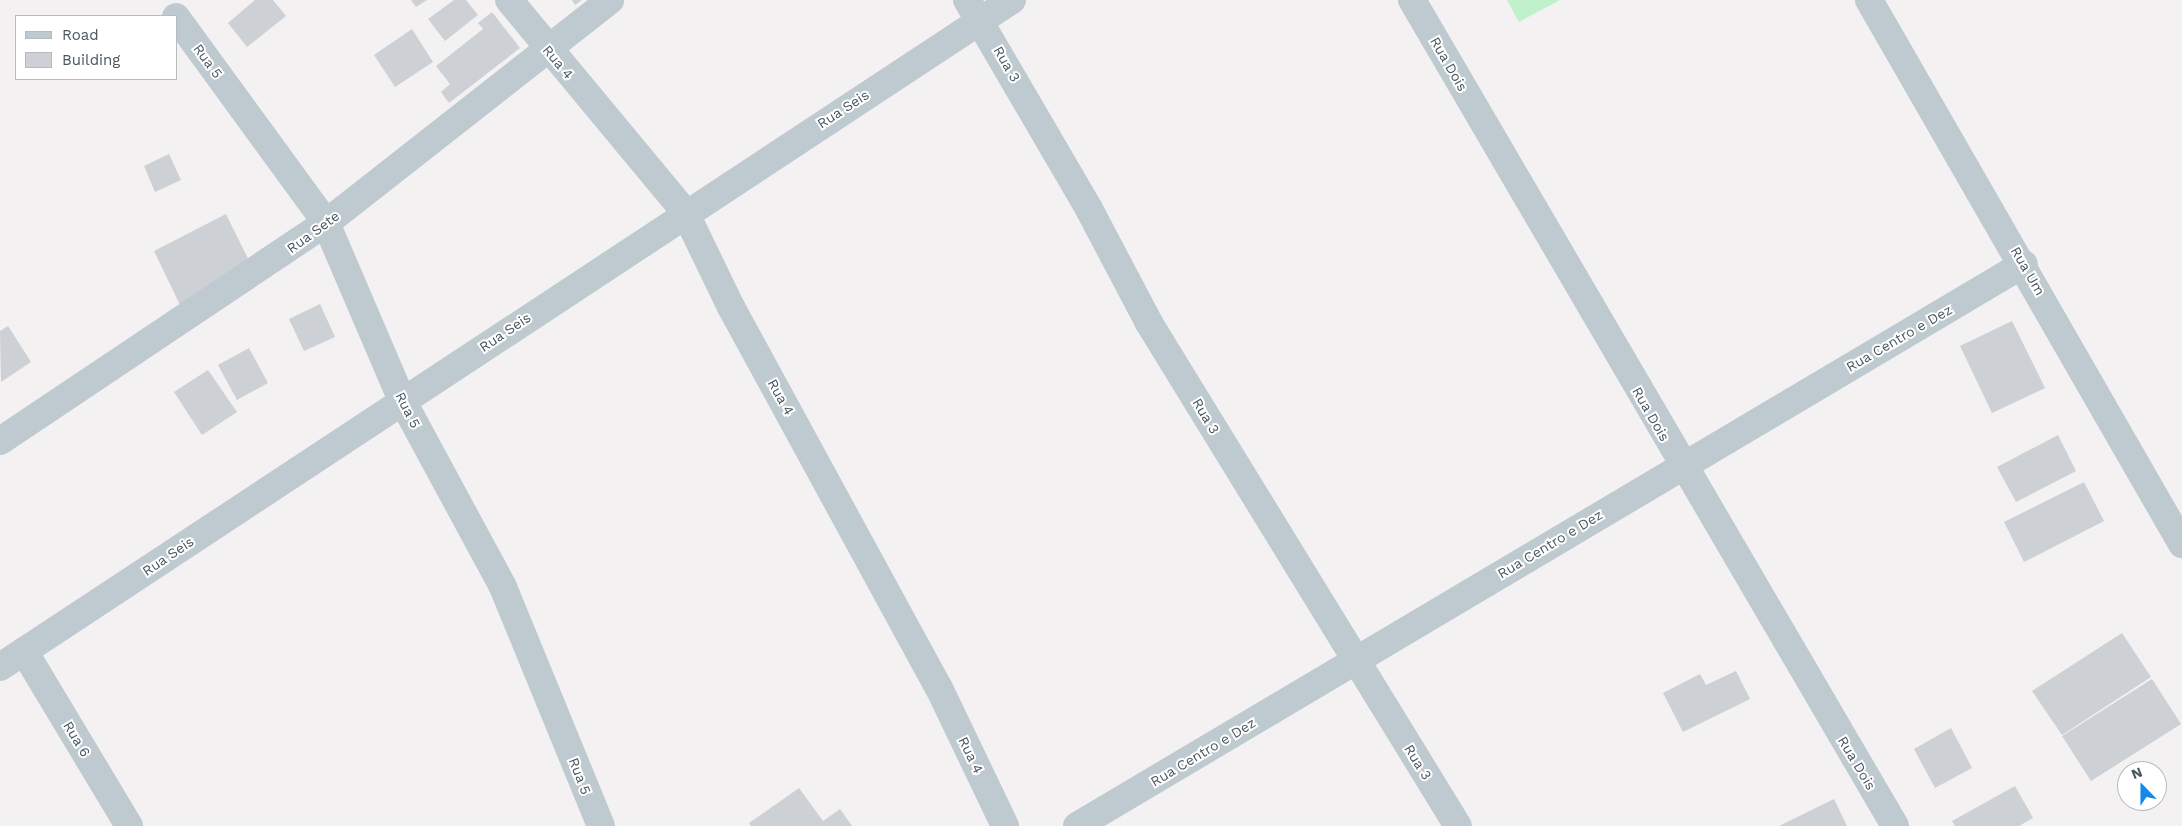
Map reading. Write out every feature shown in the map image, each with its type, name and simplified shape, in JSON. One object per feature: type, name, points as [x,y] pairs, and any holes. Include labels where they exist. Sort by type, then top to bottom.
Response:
[{"type":"street","name":"Rua 5","points":[[164,0],[175,15]]},
{"type":"street","name":"Rua 4","points":[[509,0],[546,48],[685,212],[731,307],[939,688],[1005,826]]},
{"type":"street","name":"Rua Sete","points":[[0,441],[326,223],[546,48],[610,0]]},
{"type":"street","name":"Rua Seis","points":[[0,667],[685,212],[974,10],[1012,0]]},
{"type":"street","name":"Rua Dois","points":[[1412,0],[1681,466],[1895,826]]},
{"type":"street","name":"Rua Um","points":[[1869,0],[2024,264],[2182,544]]},
{"type":"street","name":"Rua 3","points":[[974,10],[1149,323],[1458,826]]},
{"type":"street","name":"Rua 5","points":[[178,20],[326,223],[402,400],[504,587],[600,826]]},
{"type":"street","name":"Rua Centro e Dez","points":[[1077,826],[2024,264]]},
{"type":"street","name":"Rua 6","points":[[24,651],[128,826]]},
{"type":"green space","points":[[1507,0],[1560,0],[1519,22]]},
{"type":"building","points":[[255,0],[273,0],[286,16],[247,47],[228,23]]},
{"type":"building","points":[[411,0],[427,0],[416,7]]},
{"type":"building","points":[[454,0],[466,0],[478,15],[445,41],[428,19]]},
{"type":"building","points":[[572,0],[582,0],[575,5]]},
{"type":"building","points":[[492,12],[520,48],[449,103],[441,92],[450,84],[436,66],[483,29],[478,23]]},
{"type":"building","points":[[412,29],[433,62],[395,87],[374,55]]},
{"type":"building","points":[[169,154],[181,180],[155,192],[144,166]]},
{"type":"building","points":[[226,214],[254,271],[181,307],[154,251]]},
{"type":"building","points":[[320,304],[335,337],[304,351],[289,319]]},
{"type":"building","points":[[2012,321],[2045,388],[1992,413],[1960,346]]},
{"type":"building","points":[[8,326],[31,362],[1,382],[0,331]]},
{"type":"building","points":[[249,348],[268,383],[237,400],[218,365]]},
{"type":"building","points":[[208,370],[237,412],[202,435],[174,392]]},
{"type":"building","points":[[2058,435],[2076,471],[2016,502],[1997,467]]},
{"type":"building","points":[[2084,482],[2104,521],[2024,562],[2004,522]]},
{"type":"building","points":[[2122,633],[2151,677],[2062,735],[2032,691]]},
{"type":"building","points":[[1736,671],[1750,699],[1683,732],[1663,693],[1700,674],[1706,685]]},
{"type":"building","points":[[2152,679],[2181,724],[2123,761],[2117,761],[2117,765],[2091,781],[2062,736]]},
{"type":"building","points":[[1951,728],[1972,768],[1935,788],[1914,749]]},
{"type":"building","points":[[2015,786],[2033,818],[2019,826],[1955,826],[1952,821]]},
{"type":"building","points":[[799,788],[823,821],[840,809],[852,826],[751,826],[749,823]]},
{"type":"building","points":[[1834,799],[1847,826],[1779,826]]}]
